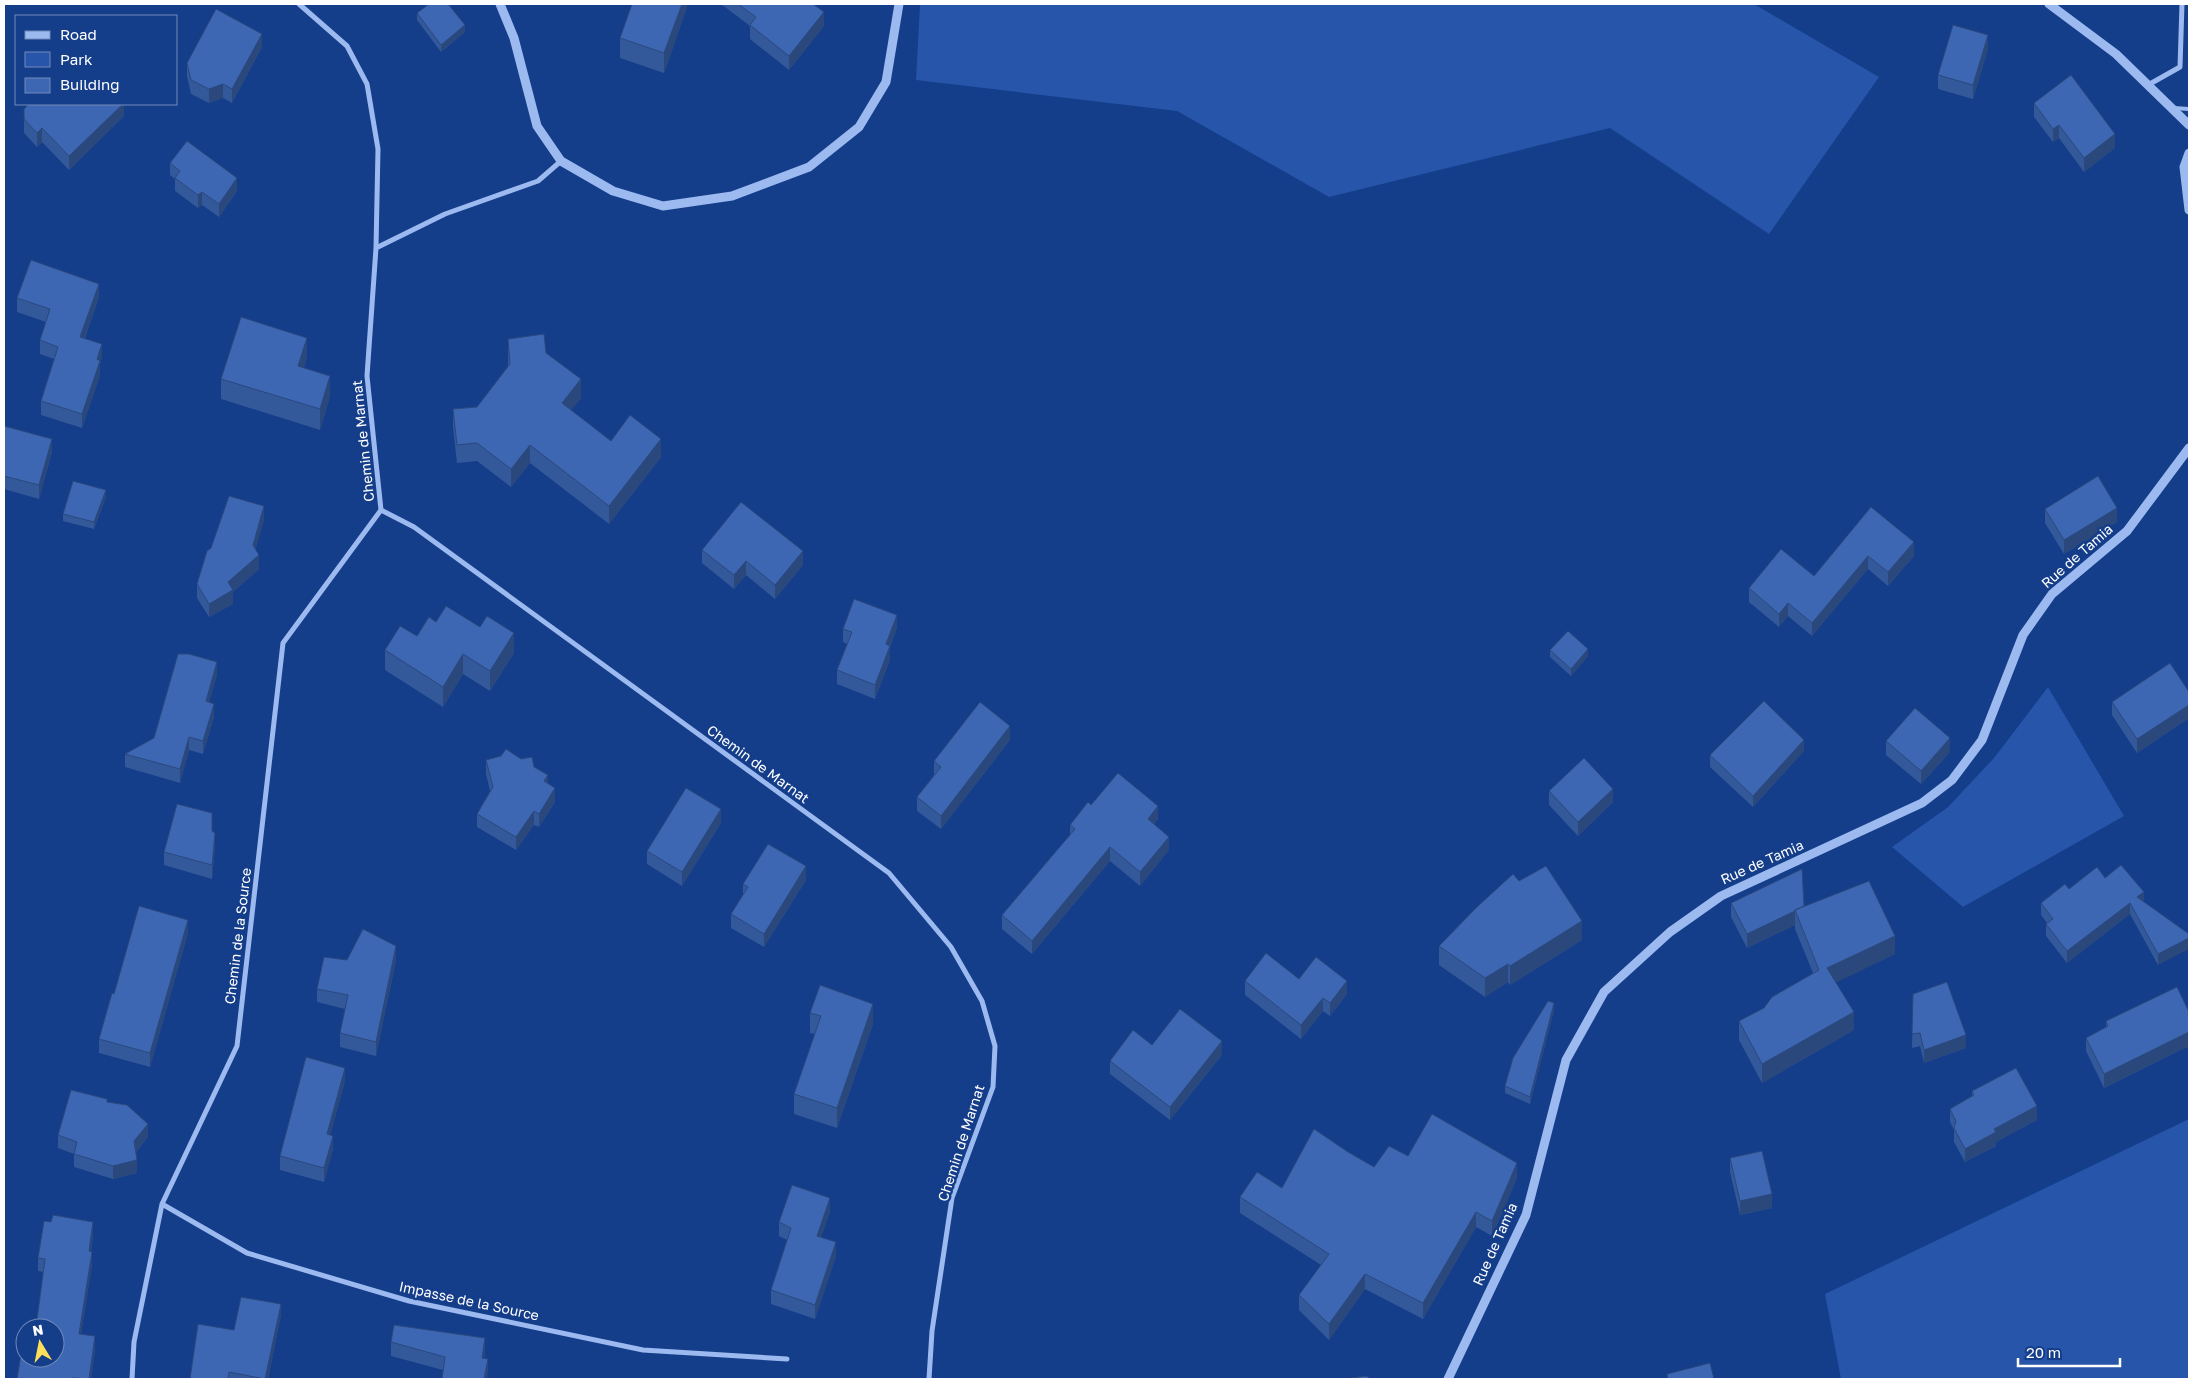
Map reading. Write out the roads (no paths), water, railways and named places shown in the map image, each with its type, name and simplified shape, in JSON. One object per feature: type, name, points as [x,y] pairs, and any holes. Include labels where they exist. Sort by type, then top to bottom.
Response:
[{"type":"street","name":"Chemin de Marnat","points":[[299,4],[347,46],[367,84],[378,149],[376,248],[367,376],[381,510],[414,527],[889,873],[951,947],[982,1001],[995,1046],[993,1087],[952,1198],[932,1331],[928,1379]]},
{"type":"street","points":[[500,4],[514,38],[537,126],[561,161],[613,191],[663,206],[732,196],[809,167],[859,127],[886,82],[899,4]]},
{"type":"street","points":[[2049,4],[2116,54],[2189,125]]},
{"type":"street","points":[[2147,85],[2180,67],[2182,4]]},
{"type":"street","points":[[2189,153],[2184,167],[2189,210]]},
{"type":"street","points":[[376,248],[445,214],[538,180],[561,161]]},
{"type":"street","name":"Rue de Tamia","points":[[1448,1379],[1526,1215],[1566,1060],[1604,992],[1670,932],[1721,896],[1922,803],[1952,780],[1982,740],[2023,634],[2052,594],[2127,531],[2189,448]]},
{"type":"street","name":"Chemin de la Source","points":[[132,1379],[134,1342],[162,1204],[237,1046],[283,643],[381,510]]},
{"type":"street","name":"Impasse de la Source","points":[[162,1204],[247,1253],[409,1301],[643,1350],[787,1359]]},
{"type":"lane","points":[[2172,108],[2189,109]]}]
